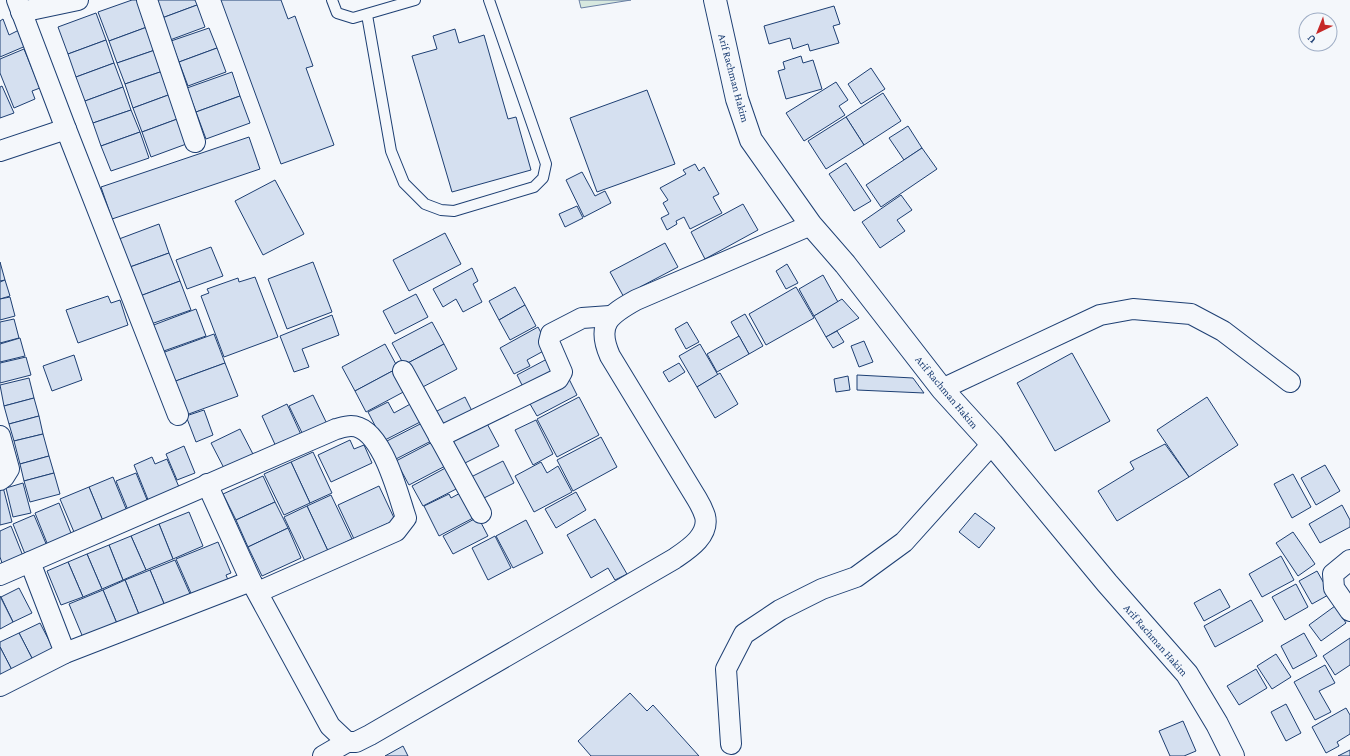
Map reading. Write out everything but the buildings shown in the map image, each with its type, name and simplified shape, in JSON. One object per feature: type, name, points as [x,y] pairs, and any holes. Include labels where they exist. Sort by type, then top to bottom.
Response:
[{"type":"main road","name":"Arif Rachman Hakim","points":[[715,0],[737,99],[751,140],[811,225],[845,264],[942,389],[992,444],[1107,583],[1187,674],[1218,724],[1233,756]]},
{"type":"street","points":[[78,0],[19,6],[178,415]]},
{"type":"street","points":[[148,0],[196,142]]},
{"type":"street","points":[[0,151],[66,129]]},
{"type":"street","points":[[439,438],[558,379],[562,372],[548,342],[551,334],[582,318],[610,316],[636,300],[811,225]]},
{"type":"street","points":[[942,389],[1100,315],[1133,309],[1191,314],[1223,331],[1290,382]]},
{"type":"street","points":[[324,756],[347,742],[356,742],[370,735],[667,563],[691,548],[699,538],[704,528],[705,517],[697,499],[610,356],[605,344],[604,332],[610,316]]},
{"type":"street","points":[[403,370],[481,513]]},
{"type":"street","points":[[0,575],[207,484],[341,428],[352,425],[364,430],[380,447],[406,518],[396,532],[255,586],[65,653],[0,686]]},
{"type":"street","points":[[0,436],[9,469],[8,473],[0,480]]},
{"type":"street","points":[[730,744],[726,669],[744,634],[780,610],[822,589],[856,577],[904,542],[992,444]]},
{"type":"street","points":[[207,484],[255,586],[330,726],[347,742]]},
{"type":"street","points":[[1350,560],[1333,574],[1334,588],[1350,611]]},
{"type":"street","points":[[30,562],[65,653]]},
{"type":"lane","points":[[332,0],[337,13],[353,18],[415,0]]},
{"type":"lane","points":[[367,15],[391,151],[404,183],[425,204],[440,210],[454,211],[534,187],[543,178],[546,164],[489,0]]},
{"type":"shaded area","points":[[579,0],[631,0],[581,8]]}]
